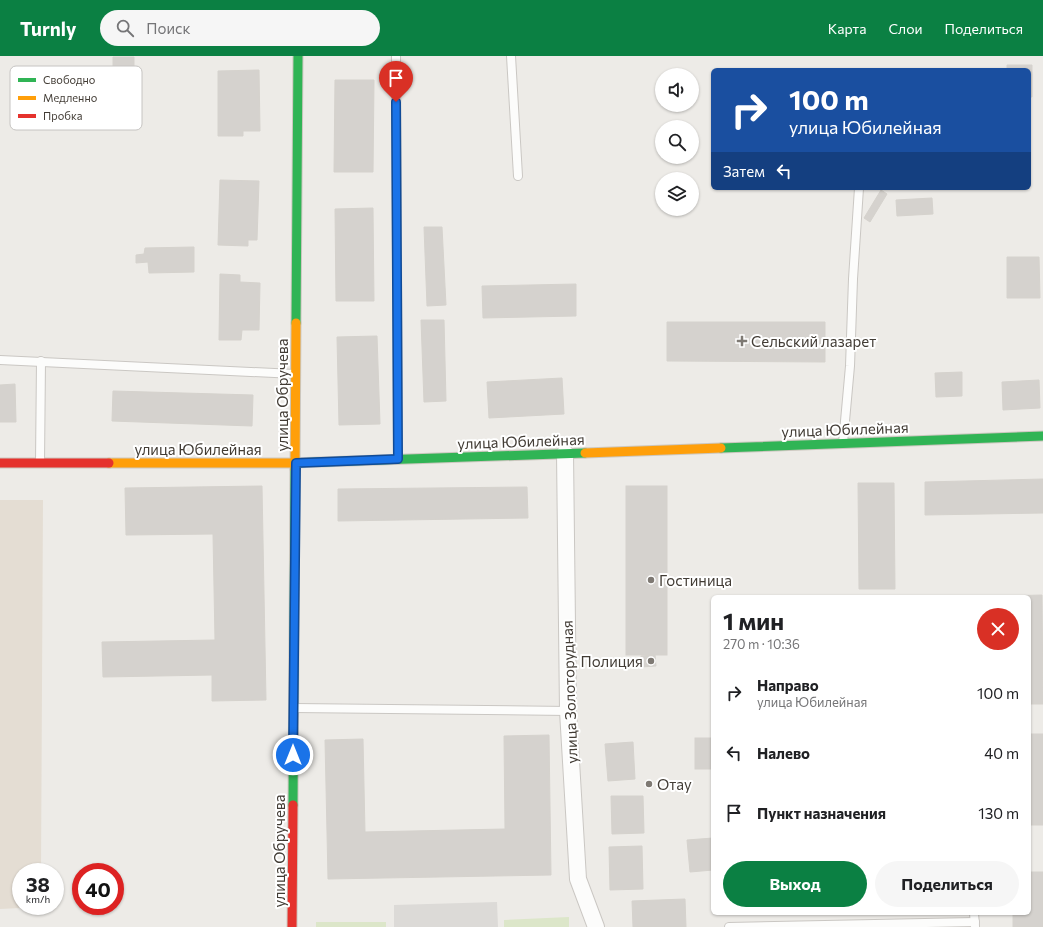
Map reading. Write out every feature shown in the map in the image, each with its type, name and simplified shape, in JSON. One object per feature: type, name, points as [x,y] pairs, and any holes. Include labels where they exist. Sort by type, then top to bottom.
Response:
[{"type":"street","name":"улица Обручева","points":[[292,927],[298,56]]},
{"type":"street","name":"улица Юбилейная","points":[[0,463],[296,463],[1043,436]]},
{"type":"street","name":"улица Золоторудная","points":[[566,454],[568,711],[578,879],[596,927]]},
{"type":"lane","points":[[396,56],[398,459]]},
{"type":"lane","points":[[511,56],[518,176]]},
{"type":"lane","points":[[843,444],[850,366],[853,279],[859,190]]},
{"type":"lane","points":[[0,360],[296,374]]},
{"type":"lane","points":[[40,463],[41,361]]},
{"type":"lane","points":[[294,708],[568,711]]},
{"type":"lane","points":[[729,927],[975,924]]},
{"type":"shaded area","points":[[0,500],[43,500],[41,863],[12,863],[12,908],[0,909]]},
{"type":"shaded area","points":[[497,902],[498,927],[394,927],[394,905]]},
{"type":"green space","points":[[569,917],[569,927],[504,927],[504,920]]},
{"type":"green space","points":[[316,922],[386,922],[386,927],[316,927]]},
{"type":"building","points":[[113,57],[134,57],[134,66],[113,66]]},
{"type":"building","points":[[1007,65],[1032,65],[1032,97],[1031,68],[1007,68]]},
{"type":"building","points":[[259,70],[260,131],[243,131],[243,136],[218,136],[218,71]]},
{"type":"building","points":[[335,80],[374,80],[373,172],[334,172]]},
{"type":"building","points":[[220,180],[259,181],[257,240],[248,240],[248,246],[218,245]]},
{"type":"building","points":[[881,190],[887,194],[870,222],[864,218]]},
{"type":"building","points":[[932,198],[933,214],[897,216],[896,200]]},
{"type":"building","points":[[373,208],[374,301],[336,301],[335,209]]},
{"type":"building","points":[[424,227],[442,227],[446,305],[427,306]]},
{"type":"building","points":[[194,247],[194,272],[149,273],[148,262],[136,263],[136,255],[144,254],[145,248]]},
{"type":"building","points":[[1007,257],[1039,257],[1040,298],[1007,298]]},
{"type":"building","points":[[220,274],[240,275],[240,282],[260,283],[259,330],[242,330],[241,340],[219,340]]},
{"type":"building","points":[[576,284],[576,316],[483,318],[482,286]]},
{"type":"building","points":[[421,320],[444,320],[446,401],[424,402]]},
{"type":"building","points":[[667,322],[825,322],[825,362],[667,361]]},
{"type":"building","points":[[377,336],[380,424],[339,425],[337,337]]},
{"type":"building","points":[[962,372],[962,396],[936,397],[935,373]]},
{"type":"building","points":[[562,378],[564,414],[489,418],[487,382]]},
{"type":"building","points":[[1039,380],[1040,408],[1003,410],[1002,382]]},
{"type":"building","points":[[15,384],[16,422],[0,422],[0,385]]},
{"type":"building","points":[[113,391],[253,395],[252,426],[112,421]]},
{"type":"building","points":[[1043,479],[1043,513],[925,515],[925,482]]},
{"type":"building","points":[[858,483],[894,483],[895,589],[859,589]]},
{"type":"building","points":[[262,486],[266,700],[212,701],[212,675],[103,677],[102,642],[215,640],[213,534],[126,535],[125,488]]},
{"type":"building","points":[[626,486],[667,486],[667,655],[626,655]]},
{"type":"building","points":[[527,487],[528,518],[338,521],[338,489]]},
{"type":"building","points":[[1031,595],[1042,595],[1043,704],[1031,704]]},
{"type":"building","points":[[655,655],[656,666],[641,667],[641,656]]},
{"type":"building","points":[[1031,734],[1043,734],[1043,825],[1031,825]]},
{"type":"building","points":[[549,735],[551,875],[328,879],[325,740],[363,739],[365,832],[505,829],[504,736]]},
{"type":"building","points":[[695,738],[711,738],[711,769],[695,769]]},
{"type":"building","points":[[633,742],[635,779],[608,781],[605,744]]},
{"type":"building","points":[[611,796],[643,796],[644,833],[612,834]]},
{"type":"building","points":[[711,838],[711,870],[690,872],[687,840]]},
{"type":"building","points":[[642,846],[643,889],[610,890],[609,847]]},
{"type":"building","points":[[1031,872],[1043,872],[1043,927],[1013,927],[1013,915],[1031,915]]},
{"type":"building","points":[[685,899],[686,927],[633,927],[632,901]]},
{"type":"traffic: fast","points":[[296,323],[298,56]]},
{"type":"traffic: fast","points":[[721,448],[1043,436]]},
{"type":"traffic: fast","points":[[292,463],[585,453]]},
{"type":"traffic: fast","points":[[293,805],[295,469]]},
{"type":"traffic: slow","points":[[295,469],[296,323]]},
{"type":"traffic: slow","points":[[585,453],[721,448]]},
{"type":"traffic: slow","points":[[109,463],[292,463]]},
{"type":"traffic: jam","points":[[0,463],[109,463]]},
{"type":"traffic: jam","points":[[292,927],[293,805]]},
{"type":"place","name":"Сельский лазарет","points":[[742,341]]},
{"type":"place","name":"Гостиница","points":[[651,580]]},
{"type":"place","name":"Полиция","points":[[651,661]]},
{"type":"place","name":"Отау","points":[[649,784]]},
{"type":"route","points":[[293,755],[296,463],[398,459],[396,102]]}]
